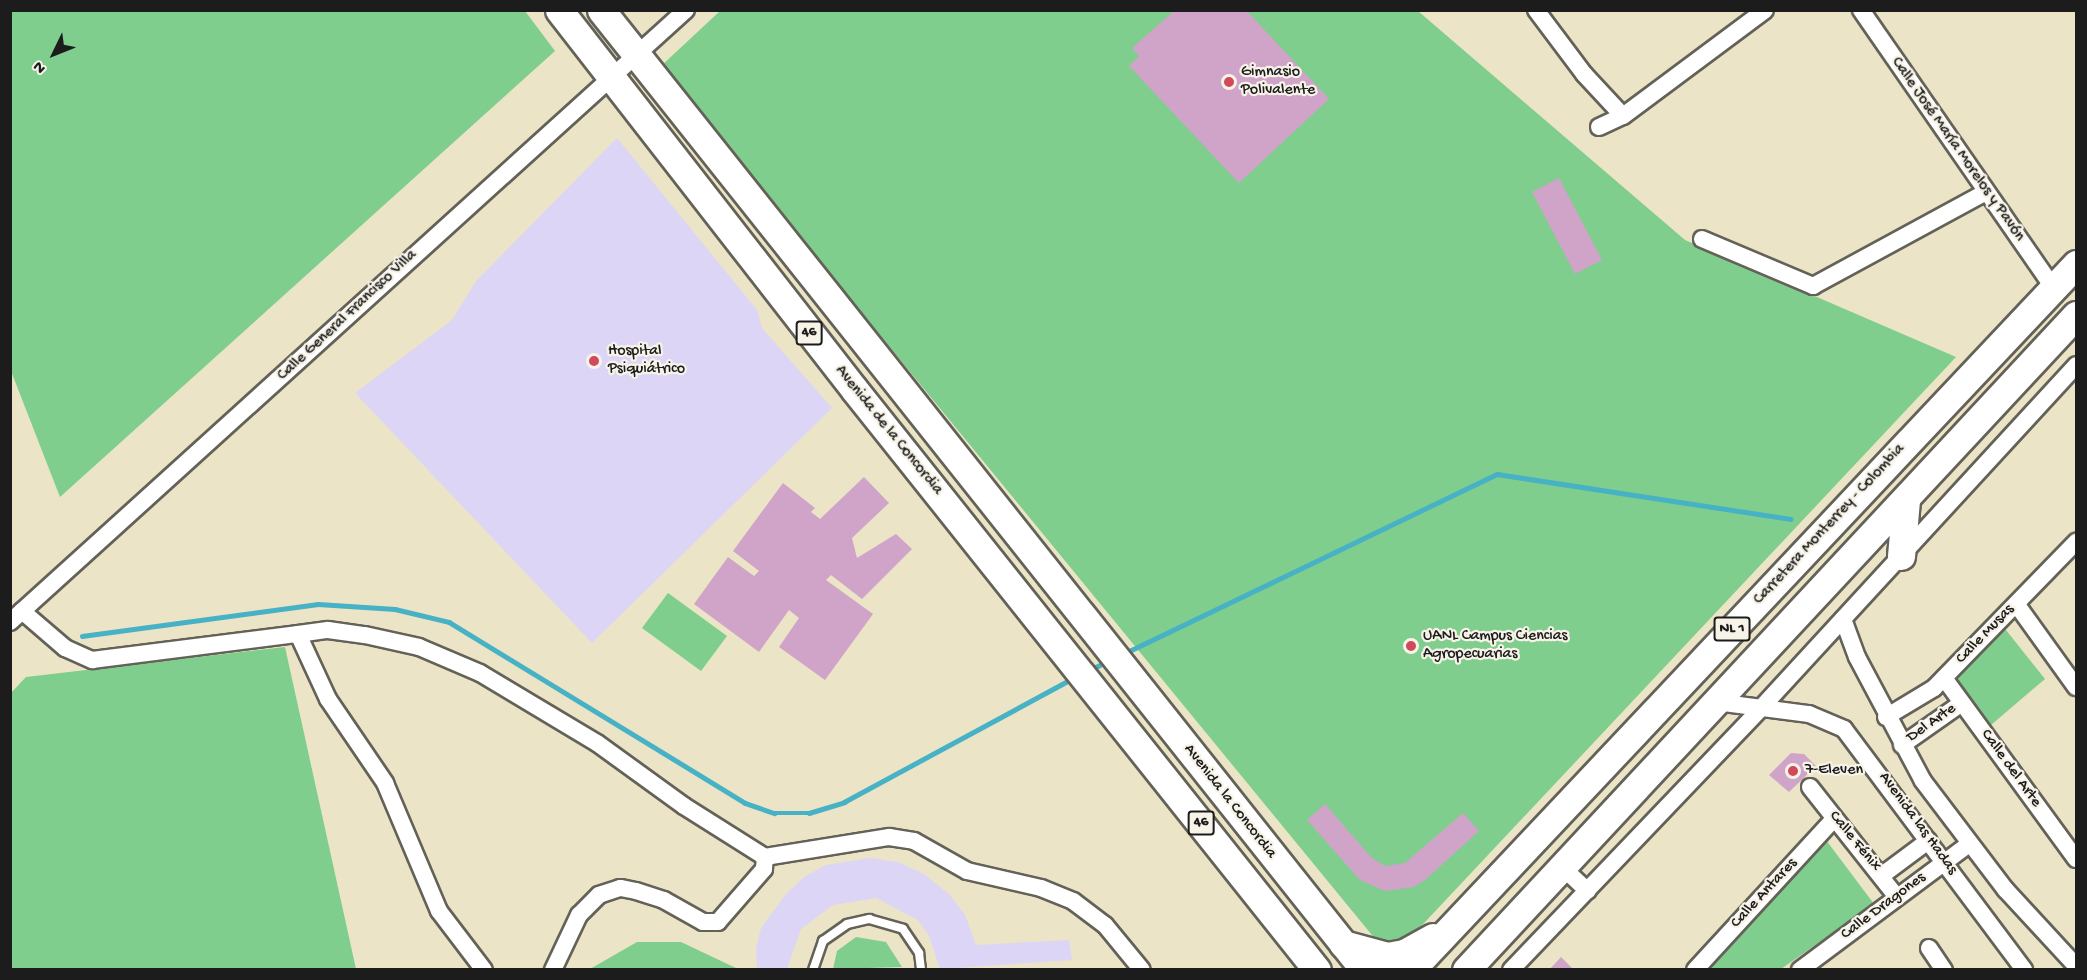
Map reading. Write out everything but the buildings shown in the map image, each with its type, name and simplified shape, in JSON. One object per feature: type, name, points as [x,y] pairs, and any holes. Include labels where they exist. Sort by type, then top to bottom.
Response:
[{"type":"main road","name":"Avenida de la Concordia","points":[[559,10],[609,79],[1064,651],[1304,958]]},
{"type":"main road","name":"Avenida de la Concordia","points":[[601,10],[635,57],[1095,636]]},
{"type":"main road","name":"Carretera Monterrey - Colombia","points":[[1411,969],[2076,264]]},
{"type":"main road","name":"NL 1","points":[[1466,969],[1906,500],[2076,315]]},
{"type":"main road","points":[[1900,556],[1906,500]]},
{"type":"main road","name":"Avenida la Concordia","points":[[1095,636],[1364,969]]},
{"type":"main road","points":[[1343,944],[1379,956],[1395,955],[1448,930]]},
{"type":"main road","name":"46","points":[[1304,958],[1317,969]]},
{"type":"street","name":"Calle General Francisco Villa","points":[[16,617],[686,10]]},
{"type":"street","points":[[1536,10],[1584,74],[1623,116]]},
{"type":"street","points":[[1599,127],[1623,116],[1765,10]]},
{"type":"street","name":"Calle José María Morelos y Pavón","points":[[1861,10],[2054,289]]},
{"type":"street","points":[[1702,239],[1813,286],[1986,192]]},
{"type":"street","points":[[1511,969],[1761,708],[2076,364]]},
{"type":"street","name":"Calle Musas","points":[[1887,717],[1923,697],[1944,678],[2076,542]]},
{"type":"street","points":[[2017,605],[2076,687]]},
{"type":"street","points":[[16,617],[65,648],[92,660],[328,630],[366,635],[418,647],[480,673],[597,743],[684,806],[765,857],[889,837],[914,841],[967,871],[1041,888],[1073,901],[1105,925],[1142,969]]},
{"type":"street","name":"Avenida las Hadas","points":[[1844,619],[1857,657],[1902,745],[1969,844],[2076,966]]},
{"type":"street","points":[[297,634],[327,699],[385,783],[439,911],[484,969]]},
{"type":"street","name":"Calle del Arte","points":[[1944,678],[2076,859]]},
{"type":"street","name":"Avenida las Hadas","points":[[1716,702],[1809,714],[1844,729],[2024,969]]},
{"type":"street","name":"Del Arte","points":[[1902,745],[1962,703]]},
{"type":"street","name":"Calle Fénix","points":[[1810,787],[1898,897]]},
{"type":"street","name":"Calle Antares","points":[[1695,969],[1834,819]]},
{"type":"street","points":[[1881,876],[1928,841]]},
{"type":"street","name":"Calle Dragones","points":[[1800,969],[1969,844]]},
{"type":"street","points":[[553,969],[579,915],[599,895],[620,888],[636,891],[664,900],[711,924],[724,917],[764,869],[765,857]]},
{"type":"street","points":[[1562,867],[1588,891]]},
{"type":"street","points":[[1929,948],[1944,969]]},
{"type":"lane","points":[[813,969],[823,940],[836,929],[859,921],[880,920],[903,929],[920,953],[921,969]]},
{"type":"shaded area","name":"Hospital Psiquiátrico","points":[[617,138],[757,310],[762,328],[832,408],[592,643],[355,393],[452,320],[476,281]]},
{"type":"shaded area","points":[[870,858],[898,862],[924,874],[950,895],[965,915],[976,945],[1069,940],[1072,960],[940,969],[929,936],[918,920],[876,898],[833,905],[801,929],[787,969],[757,969],[756,948],[761,928],[786,894],[804,877],[826,865]]},
{"type":"green space","points":[[11,10],[525,11],[555,51],[60,497],[11,371]]},
{"type":"green space","name":"UANL Campus Ciencias Agropecuarias","points":[[720,11],[1418,11],[1685,240],[1956,357],[1411,937],[1391,944],[1376,940],[660,67]]},
{"type":"green space","points":[[668,593],[727,636],[701,671],[642,628]]},
{"type":"green space","points":[[2002,625],[2045,679],[1991,725],[1954,678]]},
{"type":"green space","points":[[285,647],[356,969],[11,969],[11,693],[26,677]]},
{"type":"green space","points":[[1826,840],[1874,904],[1781,969],[1709,970]]},
{"type":"green space","points":[[856,937],[886,942],[902,967],[833,969],[837,951]]},
{"type":"green space","points":[[637,942],[681,942],[738,969],[590,969]]},
{"type":"waterway","points":[[1123,654],[1497,474],[1791,519]]},
{"type":"waterway","points":[[82,636],[318,604],[395,609],[449,622],[745,803],[774,813],[809,813],[844,802],[1073,678]]},
{"type":"waterway","points":[[1088,671],[1108,661]]},
{"type":"place","name":"Gimnasio Polivalente","points":[[1229,82]]},
{"type":"place","name":"Hospital Psiquiátrico","points":[[594,361]]},
{"type":"place","name":"UANL Campus Ciencias Agropecuarias","points":[[1411,646]]},
{"type":"place","name":"7-Eleven","points":[[1793,771]]}]
